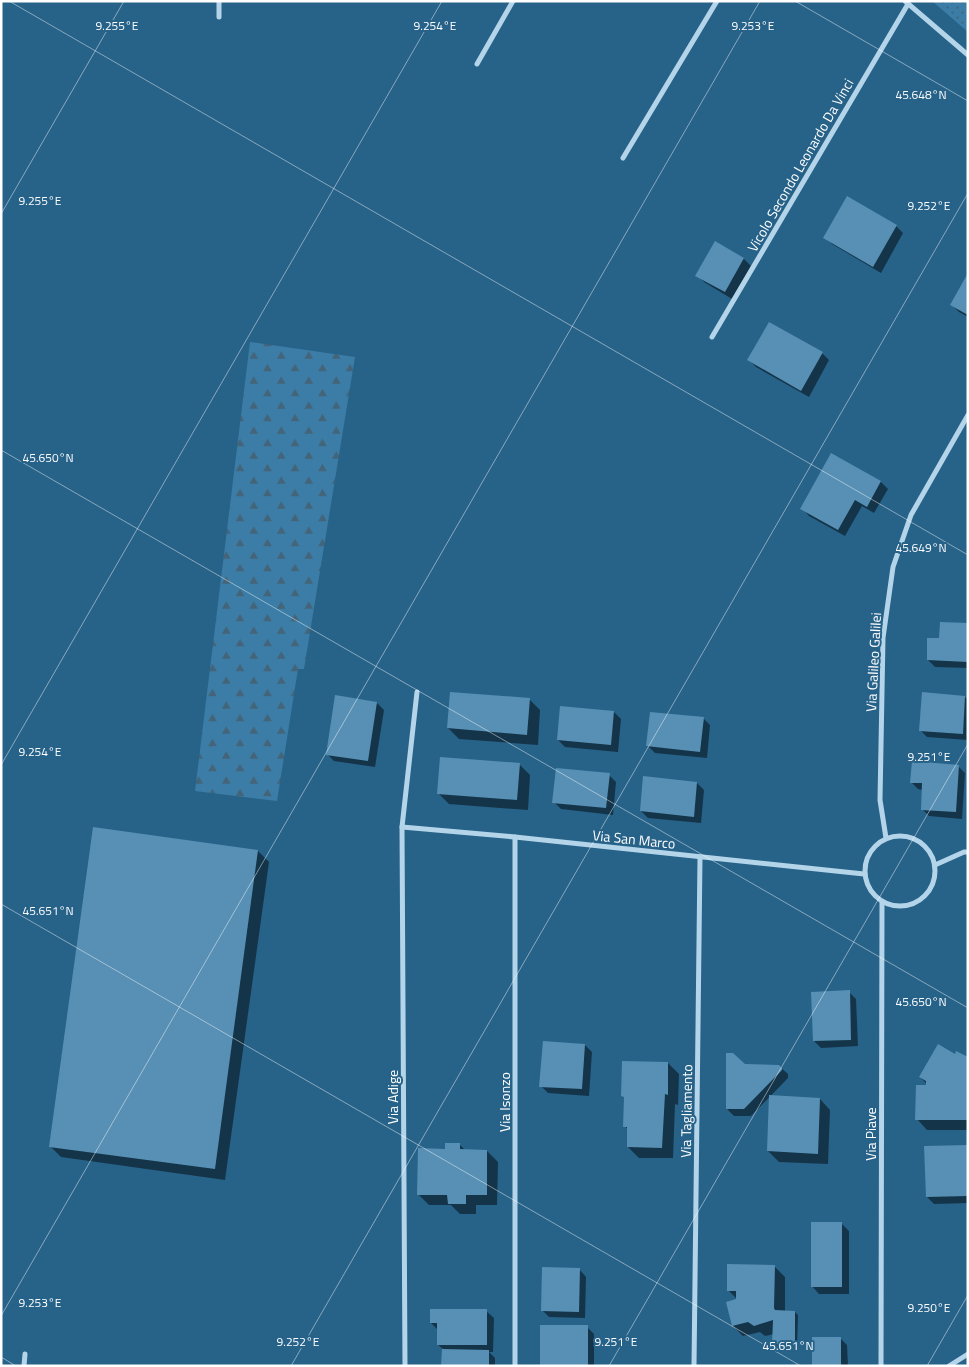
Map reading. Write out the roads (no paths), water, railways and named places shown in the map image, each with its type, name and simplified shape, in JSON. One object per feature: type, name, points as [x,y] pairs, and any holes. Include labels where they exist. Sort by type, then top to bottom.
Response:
[{"type":"street","points":[[218,17],[219,1]]},
{"type":"street","points":[[477,64],[514,1]]},
{"type":"street","points":[[623,158],[717,1]]},
{"type":"street","points":[[906,3],[968,56]]},
{"type":"street","name":"Vicolo Secondo Leonardo Da Vinci","points":[[712,337],[906,3]]},
{"type":"street","name":"Via Galileo Galilei","points":[[886,838],[880,800],[883,638],[893,567],[911,515],[968,415]]},
{"type":"street","name":"Via Adige","points":[[404,1366],[402,828],[417,692]]},
{"type":"street","name":"Via San Marco","points":[[402,828],[515,837],[864,874]]},
{"type":"street","name":"Via Isonzo","points":[[515,837],[515,1366]]},
{"type":"street","points":[[912,837],[923,844],[931,854],[935,865],[935,878],[930,890],[922,900],[911,905],[893,906],[882,902],[874,896],[867,886],[864,874],[864,866],[868,854],[876,844],[886,838],[912,837]]},
{"type":"street","points":[[935,865],[968,852]]},
{"type":"street","name":"Via Tagliamento","points":[[694,1366],[700,857]]},
{"type":"street","name":"Via Piave","points":[[881,1366],[882,902]]},
{"type":"street","points":[[24,1366],[25,1354]]},
{"type":"street","points":[[949,1366],[968,1354]]}]
